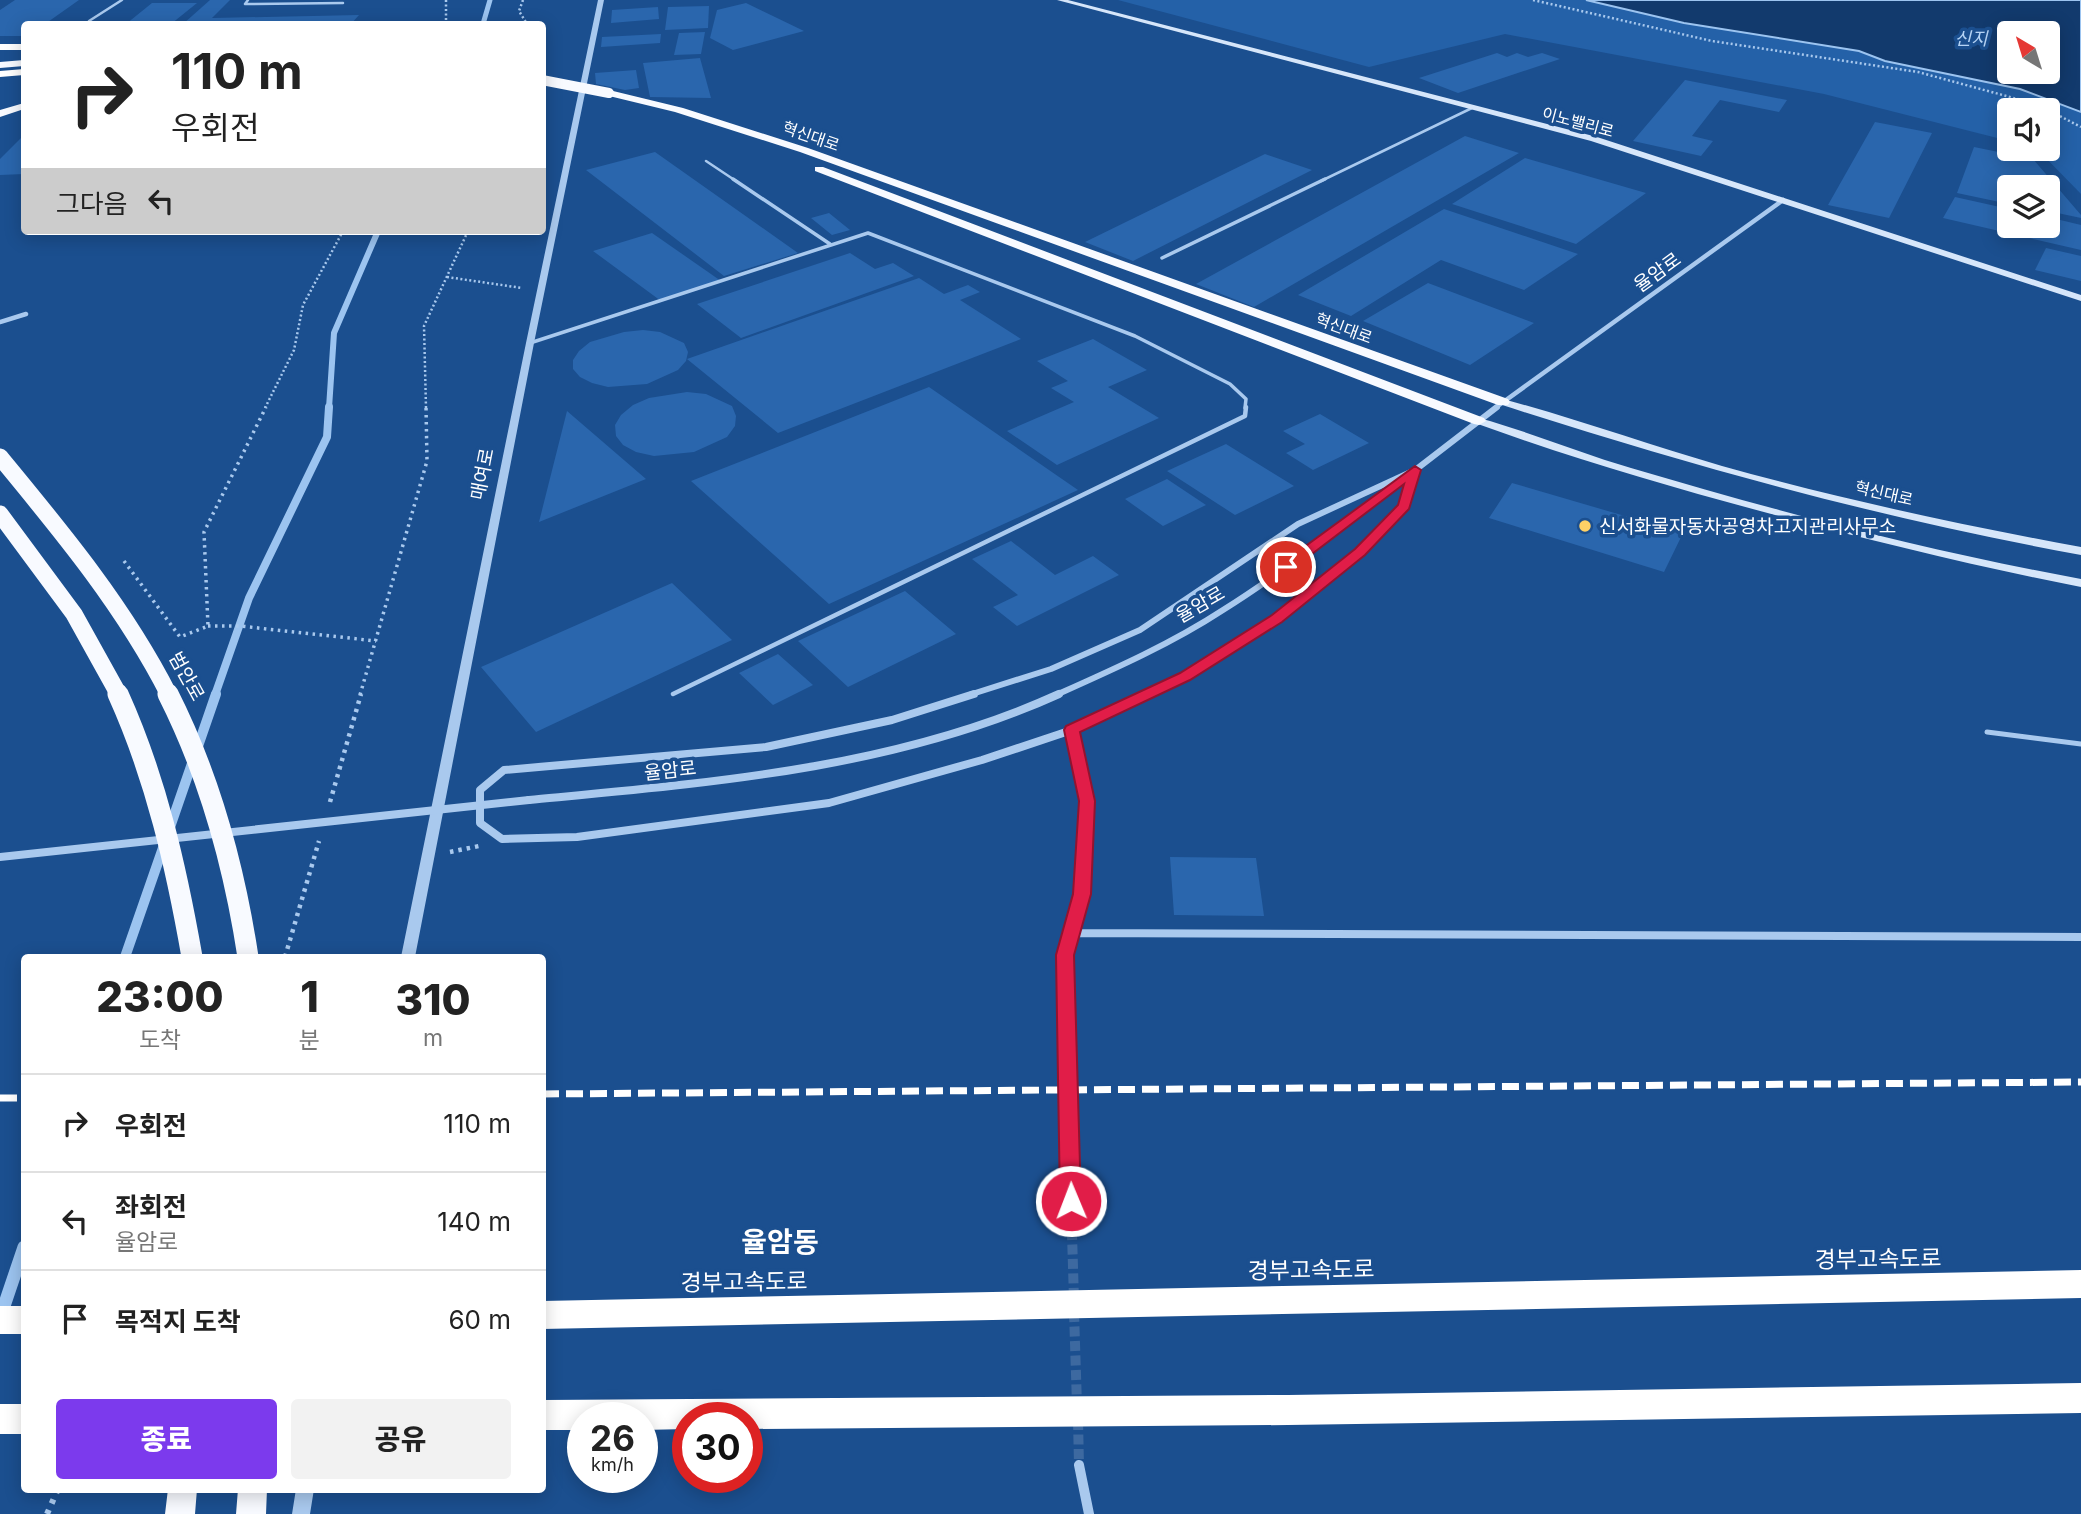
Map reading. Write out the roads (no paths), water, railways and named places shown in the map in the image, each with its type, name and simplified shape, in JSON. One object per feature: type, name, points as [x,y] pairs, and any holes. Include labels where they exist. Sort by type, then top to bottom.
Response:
[{"type":"highway","points":[[0,47],[21,47]]},
{"type":"highway","points":[[0,65],[21,63]]},
{"type":"highway","points":[[0,74],[21,72]]},
{"type":"highway","points":[[546,81],[605,96],[764,147],[1479,421]]},
{"type":"highway","points":[[546,87],[605,96]]},
{"type":"highway","name":"혁신대로","points":[[605,96],[679,110],[804,150],[1503,402]]},
{"type":"highway","points":[[0,114],[21,107]]},
{"type":"highway","name":"범안로","points":[[0,457],[79,556],[147,659],[177,712],[203,772],[229,852],[247,954]]},
{"type":"highway","points":[[0,514],[67,601],[97,651],[118,696],[140,748],[162,815],[182,897],[192,954]]},
{"type":"highway","name":"경부고속도로","points":[[546,1315],[2081,1284]]},
{"type":"highway","points":[[0,1320],[21,1320]]},
{"type":"highway","points":[[546,1415],[1289,1410],[2081,1398]]},
{"type":"highway","points":[[0,1419],[21,1419]]},
{"type":"highway","points":[[180,1514],[183,1493]]},
{"type":"highway","points":[[251,1514],[253,1493]]},
{"type":"main road","name":"이노밸리로","points":[[1060,0],[1594,139],[2081,298]]},
{"type":"main road","name":"혁신대로","points":[[1503,402],[1579,427],[1790,487],[2024,541],[2081,551]]},
{"type":"main road","points":[[1479,421],[1547,447],[1696,491],[1861,535],[2081,583]]},
{"type":"street","name":"매여로","points":[[409,954],[601,0]]},
{"type":"street","name":"율암로","points":[[0,857],[728,781],[909,747],[1026,709],[1120,666],[1222,611],[1307,552],[1503,402],[1783,201]]},
{"type":"street","points":[[0,322],[26,314]]},
{"type":"street","points":[[1415,470],[1405,506],[1360,552],[1277,618],[1185,677],[1072,730],[982,760],[829,803],[577,837],[502,839],[480,823],[480,790],[504,771],[766,747],[892,720],[1051,669],[1140,631],[1298,524],[1415,470]]},
{"type":"street","points":[[1071,1201],[1065,955],[1082,894],[1087,801],[1072,730]]},
{"type":"street","points":[[1072,933],[2081,937]]},
{"type":"street","points":[[1079,1465],[1089,1514]]},
{"type":"street","points":[[301,1514],[305,1493]]},
{"type":"lane","points":[[89,21],[122,0]]},
{"type":"lane","points":[[248,0],[246,4],[343,3]]},
{"type":"lane","points":[[1162,258],[1472,108]]},
{"type":"lane","points":[[706,160],[830,244]]},
{"type":"lane","points":[[530,343],[681,296],[859,234],[874,234],[1135,336],[1230,384],[1247,399],[1245,415],[673,694]]},
{"type":"lane","points":[[1987,732],[2081,744]]},
{"type":"water","name":"신지","points":[[1586,0],[2081,0],[2081,112],[2060,104],[2060,98],[2044,98],[2020,89],[1885,61],[1859,51],[1684,23]]},
{"type":"waterway","points":[[484,21],[490,0]]},
{"type":"waterway","points":[[329,408],[334,333],[376,235]]},
{"type":"waterway","points":[[215,695],[249,598],[327,437],[329,407]]},
{"type":"waterway","points":[[169,830],[216,694]]},
{"type":"waterway","points":[[126,954],[164,845]]},
{"type":"waterway","points":[[0,1318],[21,1256]]},
{"type":"tunnel","points":[[1071,1201],[1074,1300]]},
{"type":"tunnel","points":[[1074,1312],[1077,1405]]},
{"type":"tunnel","points":[[1078,1420],[1079,1465]]},
{"type":"railway","points":[[546,1094],[2081,1082]]},
{"type":"railway","points":[[0,1098],[21,1098]]},
{"type":"place","name":"신서화물자동차공영차고지관리사무소","points":[[1585,526]]},
{"type":"district","name":"율암동","points":[[780,1242]]}]
